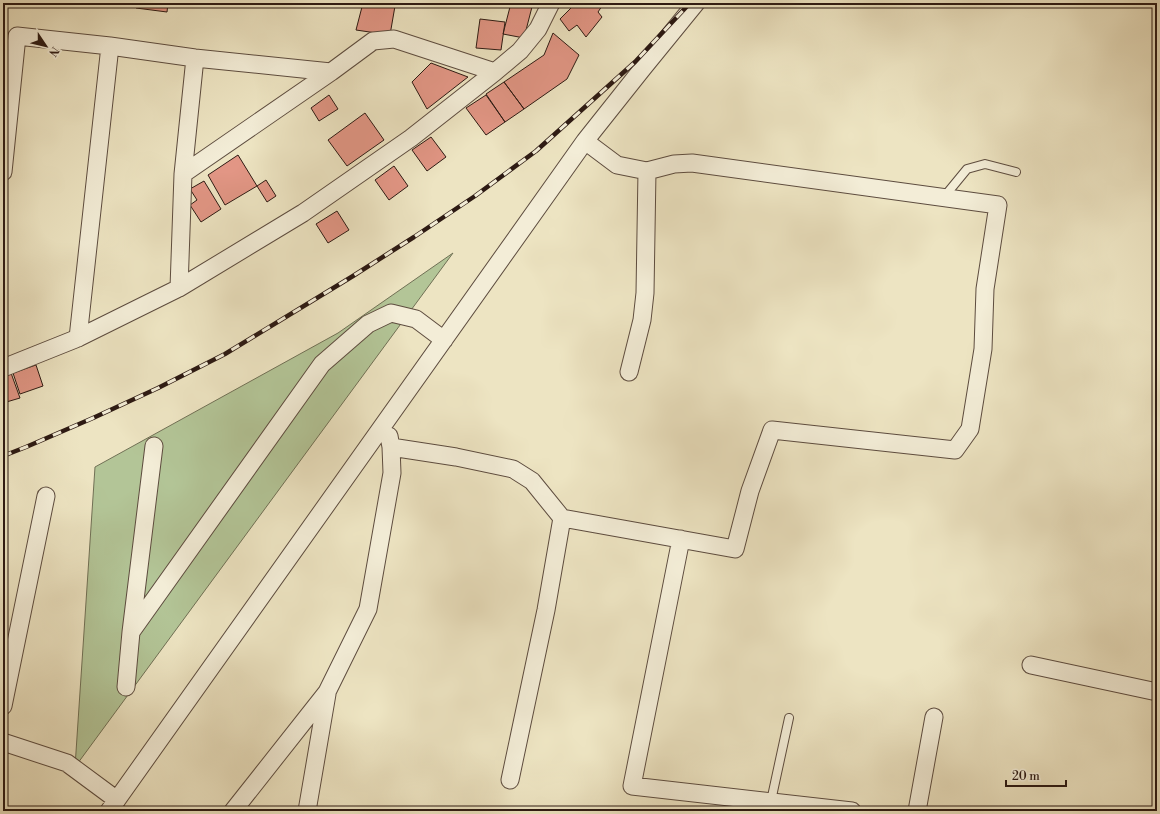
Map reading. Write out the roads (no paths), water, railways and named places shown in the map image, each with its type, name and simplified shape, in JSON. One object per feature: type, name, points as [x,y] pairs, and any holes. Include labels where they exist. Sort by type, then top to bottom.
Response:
[{"type":"street","points":[[3,368],[78,338],[178,288],[303,213],[411,138],[520,51],[538,29],[551,3]]},
{"type":"street","points":[[3,742],[67,763],[113,806],[585,141],[696,3]]},
{"type":"street","points":[[3,172],[17,36],[110,46],[195,58],[331,72]]},
{"type":"street","points":[[183,174],[374,41],[394,39],[495,72]]},
{"type":"street","points":[[78,338],[110,46]]},
{"type":"street","points":[[178,288],[183,174],[195,58]]},
{"type":"street","points":[[391,447],[456,457],[513,469],[532,481],[562,518],[735,549],[750,491],[772,430],[955,450],[970,429],[983,348],[985,289],[998,205],[692,163],[674,164],[647,172],[617,165],[585,141]]},
{"type":"street","points":[[629,372],[642,320],[645,293],[647,172]]},
{"type":"street","points":[[131,632],[322,364],[368,324],[391,313],[416,320],[444,340]]},
{"type":"street","points":[[233,811],[327,692],[368,609],[392,473],[391,447],[386,421]]},
{"type":"street","points":[[126,687],[131,632],[154,446]]},
{"type":"street","points":[[3,706],[46,496]]},
{"type":"street","points":[[510,780],[546,610],[562,518]]},
{"type":"street","points":[[681,539],[632,786],[770,806],[852,811]]},
{"type":"street","points":[[1031,665],[1157,692]]},
{"type":"street","points":[[307,811],[327,692]]},
{"type":"street","points":[[917,811],[934,717]]},
{"type":"lane","points":[[944,197],[967,169],[985,164],[1016,172]]},
{"type":"lane","points":[[770,806],[789,718]]},
{"type":"railway","points":[[3,456],[93,418],[158,388],[225,354],[414,237],[475,196],[536,151],[635,62],[690,3]]}]
